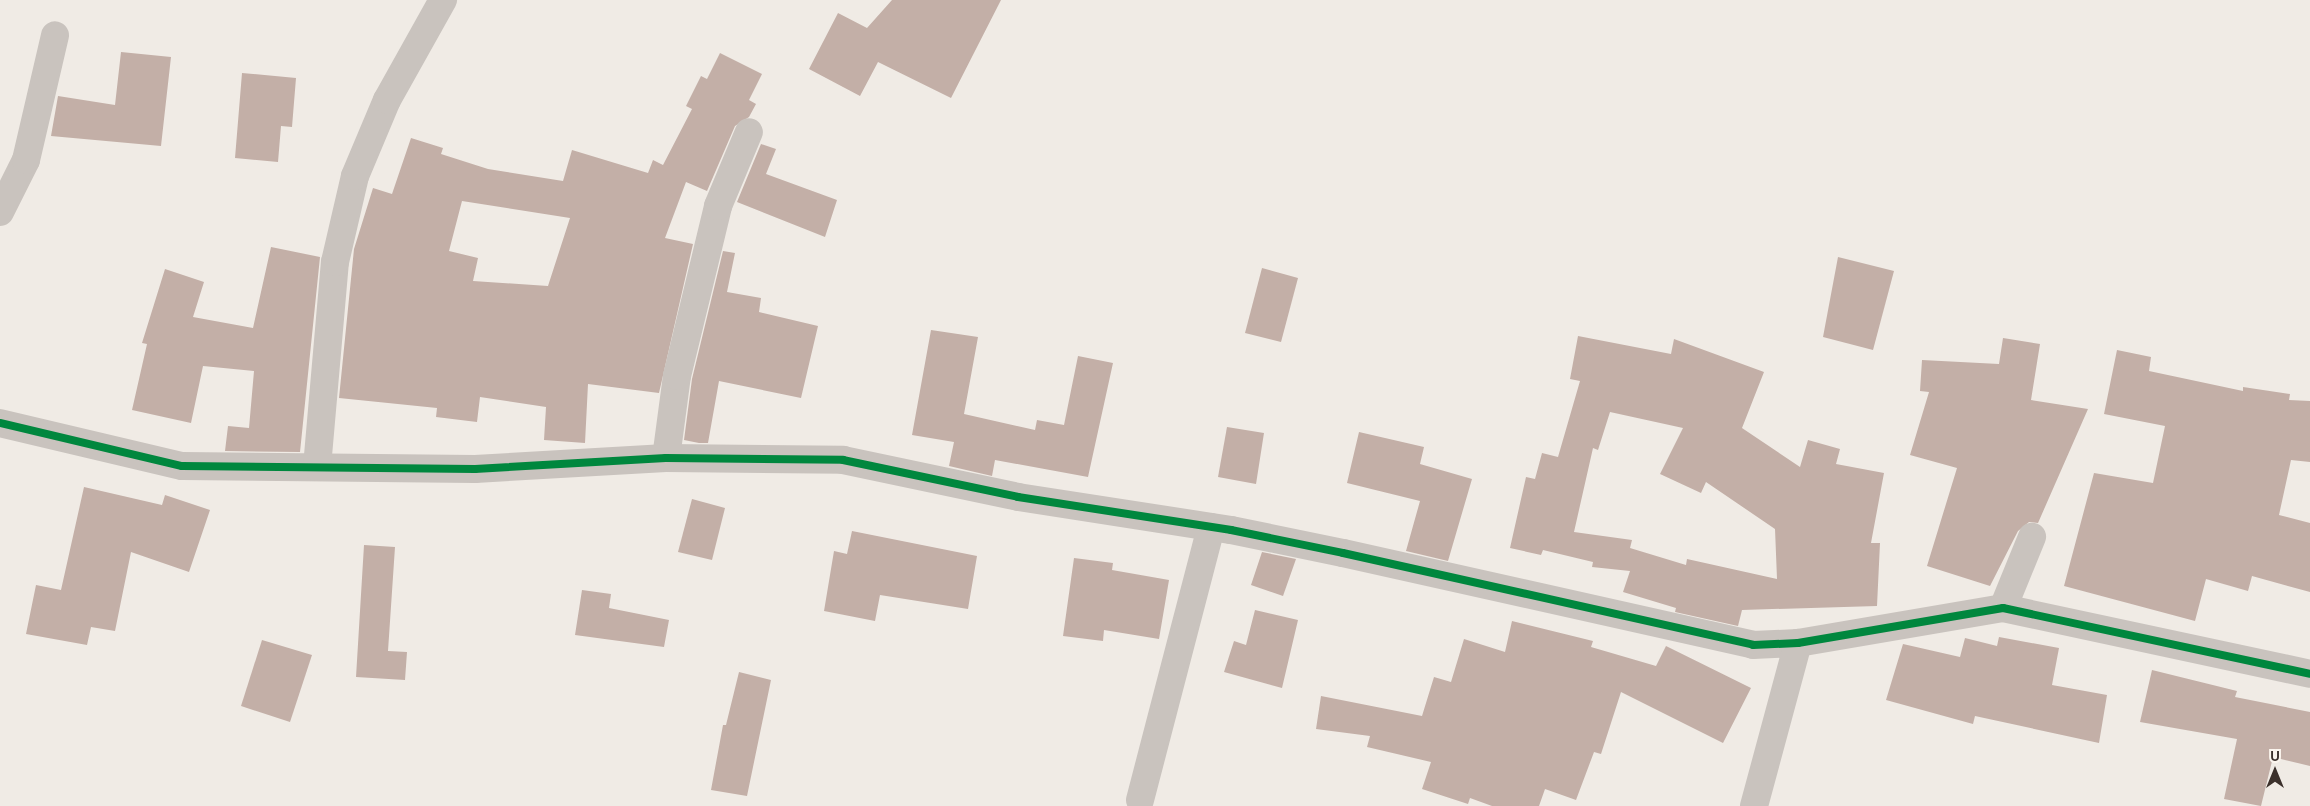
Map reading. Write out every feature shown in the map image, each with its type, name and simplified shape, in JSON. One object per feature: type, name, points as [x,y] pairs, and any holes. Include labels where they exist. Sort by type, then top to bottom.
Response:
[{"type":"street","points":[[317,467],[335,262],[350,192],[387,100],[443,0]]},
{"type":"street","points":[[0,212],[26,160],[55,35]]},
{"type":"street","points":[[666,458],[677,376],[718,206],[749,132]]},
{"type":"street","points":[[0,423],[182,466],[475,469],[666,458],[844,460],[1018,497],[1211,528],[1754,645],[1798,643],[2003,608],[2310,674]]},
{"type":"street","points":[[1140,800],[1211,528]]},
{"type":"street","points":[[2003,608],[2032,536]]},
{"type":"street","points":[[1754,806],[1798,643]]},
{"type":"building","points":[[892,0],[1001,0],[951,98],[878,62],[860,96],[809,69],[838,13],[867,28]]},
{"type":"building","points":[[121,52],[171,57],[161,146],[51,136],[58,96],[115,105]]},
{"type":"building","points":[[720,53],[762,74],[749,100],[756,104],[749,117],[735,126],[707,191],[686,182],[665,238],[693,244],[659,393],[588,384],[585,443],[544,440],[546,407],[480,397],[477,422],[436,417],[437,408],[339,398],[354,249],[373,188],[392,194],[411,138],[443,148],[441,154],[488,169],[563,181],[572,150],[648,173],[653,160],[663,165],[692,109],[686,106],[701,76],[707,79]],"holes":[[[462,201],[570,218],[548,286],[473,281],[478,258],[449,251]]]},
{"type":"building","points":[[242,73],[296,78],[292,127],[281,126],[278,162],[235,158]]},
{"type":"building","points":[[761,144],[776,149],[766,174],[837,200],[825,237],[737,202]]},
{"type":"building","points":[[271,247],[320,257],[300,452],[225,451],[228,426],[249,428],[254,371],[203,366],[191,423],[132,410],[147,344],[142,343],[165,269],[204,282],[193,317],[253,328]]},
{"type":"building","points":[[723,251],[735,253],[727,292],[761,298],[759,312],[818,326],[801,398],[719,381],[708,443],[699,443],[684,440],[692,379]]},
{"type":"building","points":[[1838,257],[1894,271],[1873,350],[1823,337]]},
{"type":"building","points":[[1262,268],[1298,278],[1281,342],[1245,333]]},
{"type":"building","points":[[931,330],[978,337],[964,414],[1035,430],[1037,420],[1064,425],[1078,356],[1113,363],[1088,477],[995,460],[992,476],[949,466],[954,442],[912,435]]},
{"type":"building","points":[[1578,336],[1671,354],[1674,339],[1764,372],[1742,428],[1800,467],[1808,440],[1840,449],[1836,464],[1884,473],[1871,543],[1880,543],[1877,606],[1742,610],[1738,626],[1675,612],[1676,608],[1623,592],[1630,571],[1592,567],[1593,562],[1543,550],[1541,555],[1510,548],[1526,477],[1535,479],[1542,453],[1558,457],[1580,381],[1570,379]],"holes":[[[1610,412],[1683,428],[1660,474],[1701,493],[1706,482],[1775,529],[1777,579],[1687,559],[1686,565],[1630,548],[1632,540],[1574,532],[1593,448],[1598,450]]]},
{"type":"building","points":[[2003,338],[2040,344],[2031,400],[2088,409],[2038,523],[2029,522],[2018,531],[1990,586],[1927,566],[1957,468],[1910,455],[1929,392],[1920,391],[1922,360],[1999,364]]},
{"type":"building","points":[[2117,350],[2151,357],[2149,371],[2243,391],[2243,387],[2290,394],[2289,400],[2310,401],[2310,462],[2291,460],[2279,515],[2310,523],[2310,592],[2252,576],[2248,591],[2206,579],[2195,621],[2064,586],[2094,473],[2153,483],[2165,426],[2104,414]]},
{"type":"building","points":[[1227,427],[1264,433],[1256,484],[1218,477]]},
{"type":"building","points":[[1359,432],[1424,447],[1420,464],[1472,479],[1448,561],[1406,551],[1420,501],[1347,483]]},
{"type":"building","points":[[84,487],[162,505],[165,495],[210,510],[189,572],[131,552],[115,631],[91,627],[87,645],[26,634],[36,585],[61,590]]},
{"type":"building","points":[[692,499],[725,508],[712,560],[678,552]]},
{"type":"building","points":[[852,531],[977,556],[968,609],[880,595],[875,621],[824,611],[834,551],[847,554]]},
{"type":"building","points":[[364,545],[395,547],[388,651],[407,652],[405,680],[356,677]]},
{"type":"building","points":[[1262,552],[1296,559],[1283,596],[1251,585]]},
{"type":"building","points":[[1074,558],[1113,563],[1112,570],[1169,580],[1159,639],[1104,630],[1103,641],[1063,636]]},
{"type":"building","points":[[582,590],[611,594],[609,608],[669,620],[664,647],[575,635]]},
{"type":"building","points":[[1255,610],[1298,620],[1282,688],[1224,672],[1234,641],[1246,645]]},
{"type":"building","points":[[1512,621],[1593,641],[1591,647],[1656,666],[1666,646],[1751,688],[1723,743],[1621,692],[1601,754],[1594,752],[1576,800],[1545,789],[1539,806],[1492,806],[1470,798],[1468,804],[1422,789],[1431,762],[1367,747],[1370,736],[1316,729],[1321,696],[1422,716],[1434,677],[1451,682],[1464,639],[1505,652]]},
{"type":"building","points":[[1999,637],[2059,648],[2052,685],[2107,695],[2099,743],[1975,716],[1973,724],[1886,700],[1903,644],[1960,657],[1965,638],[1997,646]]},
{"type":"building","points":[[262,640],[312,655],[290,722],[241,706]]},
{"type":"building","points":[[2152,670],[2237,691],[2235,697],[2310,712],[2310,766],[2273,757],[2261,806],[2224,799],[2237,739],[2140,722]]},
{"type":"building","points":[[739,672],[771,680],[747,796],[711,790],[723,725],[726,725]]},
{"type":"cycle path","points":[[0,423],[182,466],[475,469],[666,458],[843,460],[1018,497],[1231,530],[1343,553],[1753,645],[1798,643],[2003,608],[2310,674]]}]
